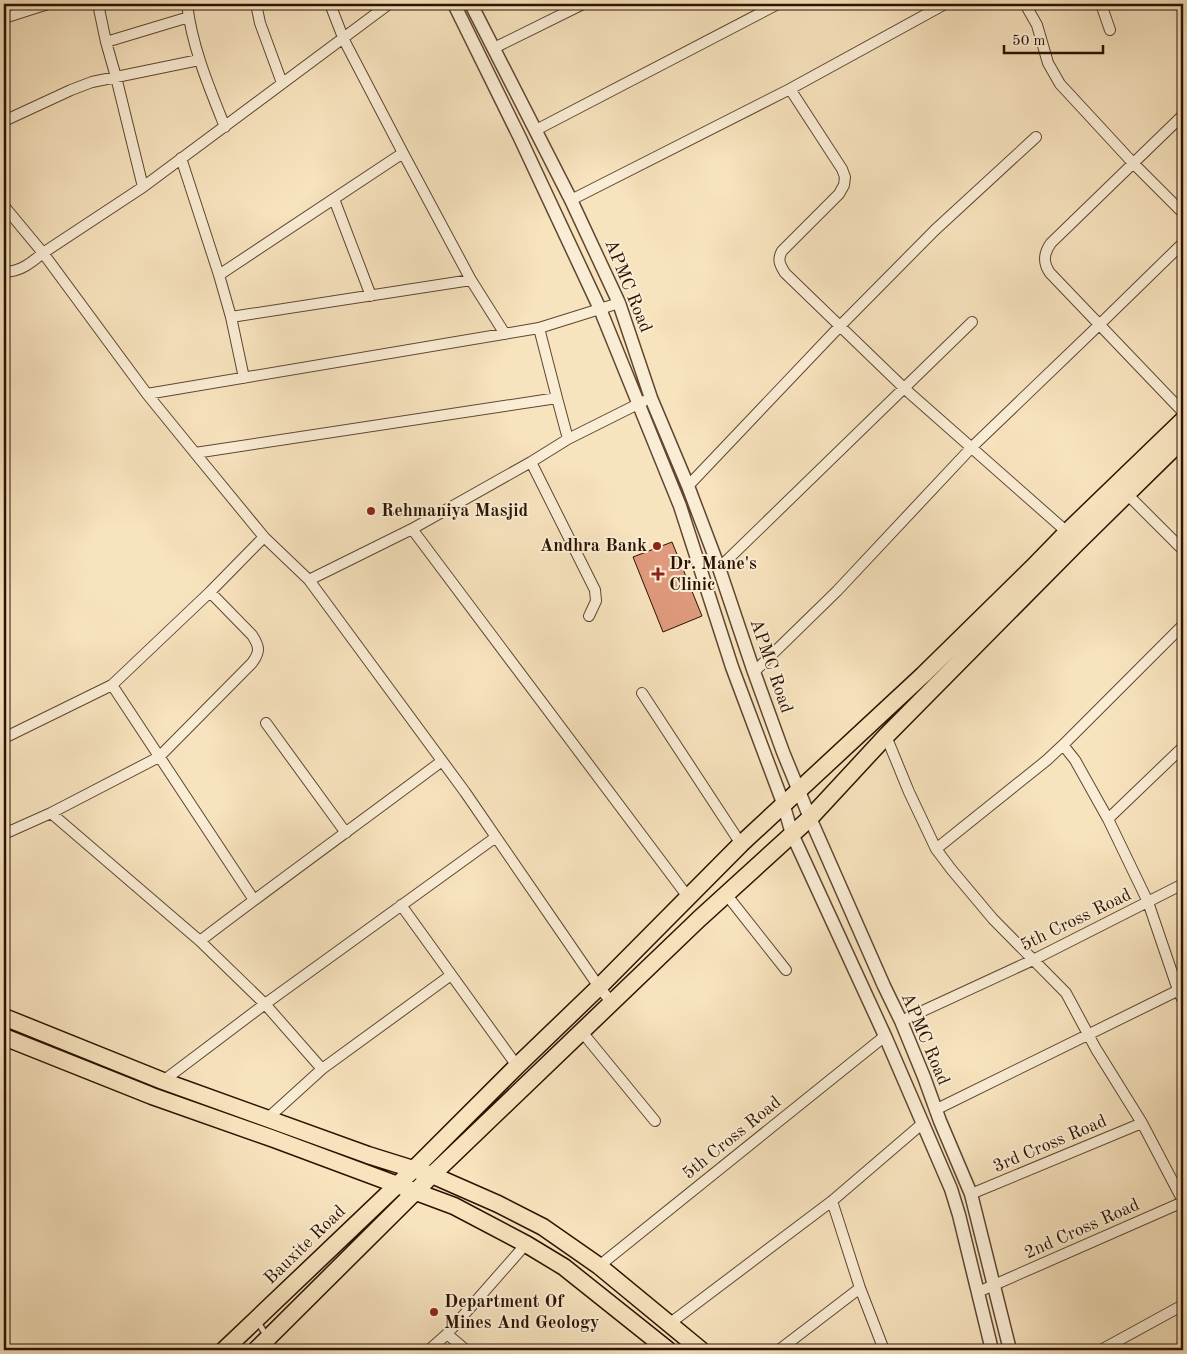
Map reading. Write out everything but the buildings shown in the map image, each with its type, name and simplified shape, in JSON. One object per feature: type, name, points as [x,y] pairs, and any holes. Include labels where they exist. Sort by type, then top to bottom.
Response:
[{"type":"main road","name":"Bauxite Road","points":[[224,1350],[414,1169],[741,844],[923,675],[1183,420]]},
{"type":"main road","points":[[256,1350],[271,1344],[432,1175],[726,894],[810,818],[886,736],[1183,439]]},
{"type":"main road","points":[[4,1017],[163,1080],[368,1154],[432,1175],[498,1204],[542,1227],[599,1266],[701,1350]]},
{"type":"main road","points":[[4,1037],[152,1096],[274,1138],[454,1206],[526,1244],[564,1267],[668,1350]]},
{"type":"street","points":[[4,18],[48,4]]},
{"type":"street","points":[[98,4],[143,187]]},
{"type":"street","points":[[187,4],[199,60],[225,127]]},
{"type":"street","points":[[256,4],[260,23],[282,83]]},
{"type":"street","points":[[330,4],[343,38],[403,154],[470,280],[505,334]]},
{"type":"street","points":[[4,280],[143,187],[390,4]]},
{"type":"street","name":"APMC Road","points":[[454,4],[520,138],[600,309],[680,506],[732,667],[783,804],[792,834],[885,1036],[951,1188],[992,1350]]},
{"type":"street","name":"APMC Road","points":[[472,4],[571,200],[618,303],[651,398],[688,486],[719,568],[783,752],[810,818],[901,1021],[924,1077],[935,1110],[971,1194],[1010,1350]]},
{"type":"street","points":[[494,48],[583,4]]},
{"type":"street","points":[[536,130],[757,8],[778,4]]},
{"type":"street","points":[[571,200],[790,90],[945,4]]},
{"type":"street","points":[[1026,4],[1037,25],[1048,63],[1060,84],[1183,213]]},
{"type":"street","points":[[1101,4],[1110,30]]},
{"type":"street","points":[[106,42],[189,17]]},
{"type":"street","points":[[4,121],[70,90],[92,82],[199,60]]},
{"type":"street","points":[[790,90],[833,153],[845,177],[844,185],[839,194],[782,251],[779,256],[779,262],[785,273],[905,388],[1067,532]]},
{"type":"street","points":[[1183,115],[1051,243],[1045,252],[1044,261],[1050,273],[1183,412]]},
{"type":"street","points":[[688,486],[840,326],[935,230],[1036,137]]},
{"type":"street","points":[[219,275],[403,154]]},
{"type":"street","points":[[181,158],[219,275],[231,318],[244,378]]},
{"type":"street","points":[[334,198],[371,296]]},
{"type":"street","points":[[4,206],[43,253],[148,394],[195,453],[264,537],[309,580],[442,761],[612,1003]]},
{"type":"street","points":[[754,672],[837,591],[972,447],[1100,326],[1183,243]]},
{"type":"street","points":[[4,272],[20,269]]},
{"type":"street","points":[[231,318],[470,280]]},
{"type":"street","points":[[148,394],[540,328],[618,303]]},
{"type":"street","points":[[719,568],[972,322]]},
{"type":"street","points":[[540,328],[568,439]]},
{"type":"street","points":[[195,453],[557,398]]},
{"type":"street","points":[[309,580],[412,529],[568,439],[651,398]]},
{"type":"street","points":[[530,462],[595,590],[596,601],[589,616]]},
{"type":"street","points":[[1127,494],[1183,550]]},
{"type":"street","points":[[412,529],[688,897]]},
{"type":"street","points":[[4,738],[112,685],[210,592],[264,537]]},
{"type":"street","points":[[4,834],[159,756],[252,663],[257,657],[258,647],[252,635],[210,592]]},
{"type":"street","points":[[936,849],[1047,760],[1183,625]]},
{"type":"street","points":[[112,685],[254,900]]},
{"type":"street","points":[[642,693],[741,844]]},
{"type":"street","points":[[266,723],[346,833]]},
{"type":"street","points":[[886,736],[909,792],[936,849],[993,919],[1066,993],[1088,1035],[1142,1123],[1183,1201]]},
{"type":"street","points":[[1063,745],[1075,760],[1108,819],[1148,902],[1181,989],[1183,1001]]},
{"type":"street","points":[[1108,819],[1183,747]]},
{"type":"street","points":[[200,941],[442,761]]},
{"type":"street","points":[[51,812],[200,941],[265,1004],[322,1069]]},
{"type":"street","points":[[163,1080],[496,837]]},
{"type":"street","name":"5th Cross Road","points":[[901,1021],[1033,960],[1183,884]]},
{"type":"street","points":[[726,894],[786,970]]},
{"type":"street","points":[[401,905],[517,1066]]},
{"type":"street","points":[[268,1118],[322,1069],[452,975]]},
{"type":"street","points":[[935,1110],[1181,989]]},
{"type":"street","points":[[582,1032],[655,1121]]},
{"type":"street","name":"5th Cross Road","points":[[599,1266],[885,1036]]},
{"type":"street","points":[[669,1324],[832,1201],[923,1123]]},
{"type":"street","name":"3rd Cross Road","points":[[971,1194],[1142,1123]]},
{"type":"street","points":[[832,1201],[860,1288],[884,1350]]},
{"type":"street","name":"2nd Cross Road","points":[[978,1292],[1183,1201]]},
{"type":"street","points":[[429,1350],[447,1334],[526,1244]]},
{"type":"street","points":[[780,1350],[860,1288]]},
{"type":"street","points":[[1101,1350],[1183,1305]]},
{"type":"street","points":[[447,1334],[466,1350]]},
{"type":"lane","points":[[257,1319],[271,1344]]},
{"type":"place","name":"Rehmaniya Masjid","points":[[371,511]]},
{"type":"place","name":"Andhra Bank","points":[[657,546]]},
{"type":"place","name":"Dr. Mane's Clinic","points":[[658,574]]},
{"type":"place","name":"Department Of Mines And Geology","points":[[434,1312]]}]
